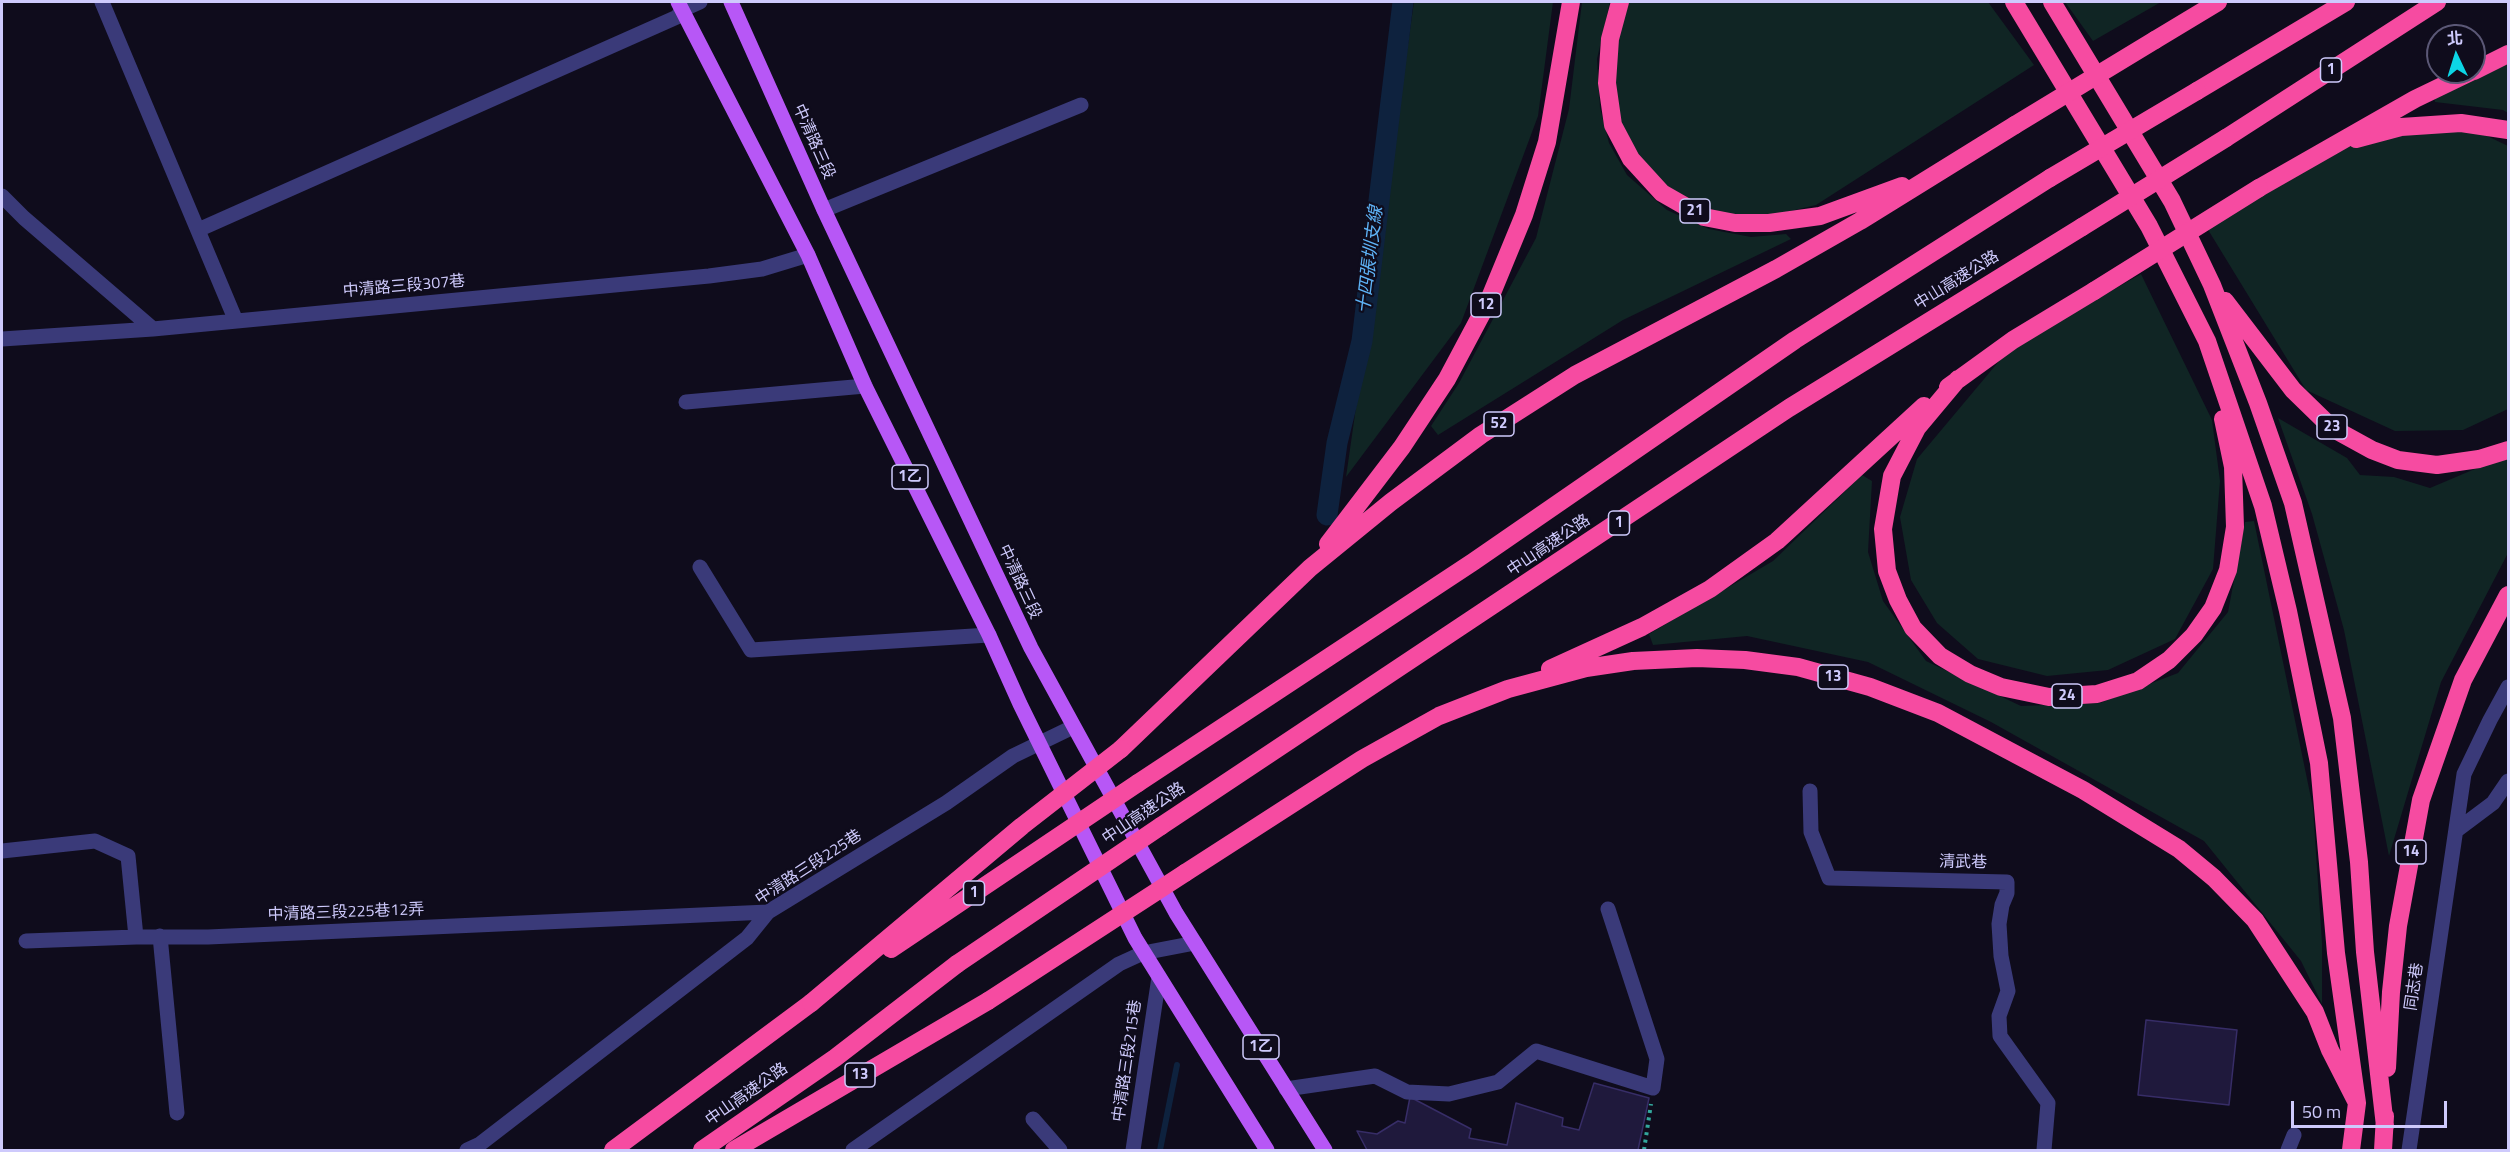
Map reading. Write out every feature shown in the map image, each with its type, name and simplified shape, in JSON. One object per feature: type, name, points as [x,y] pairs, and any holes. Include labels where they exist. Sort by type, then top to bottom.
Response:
[{"type":"highway","name":"12","points":[[1310,568],[1402,447],[1447,379],[1489,300],[1524,215],[1547,142],[1571,2]]},
{"type":"highway","name":"21","points":[[1620,2],[1610,39],[1607,83],[1613,125],[1631,159],[1662,193],[1704,217],[1746,223],[1769,223],[1820,216],[1932,175]]},
{"type":"highway","points":[[2014,2],[2149,226],[2207,341],[2263,506],[2288,611],[2319,763],[2336,953],[2357,1103],[2351,1150]]},
{"type":"highway","points":[[2052,2],[2172,201],[2212,285],[2258,403],[2293,503],[2342,718],[2359,862],[2365,952],[2385,1126],[2383,1150]]},
{"type":"highway","points":[[1932,175],[2218,2]]},
{"type":"highway","name":"中山高速公路","points":[[613,1150],[811,1003],[1138,783],[1473,562],[1795,340],[2050,178],[2346,2]]},
{"type":"highway","name":"中山高速公路","points":[[702,1150],[836,1058],[957,964],[1789,408],[2226,138],[2437,2]]},
{"type":"highway","points":[[2486,65],[2508,54]]},
{"type":"highway","points":[[1508,689],[1642,627],[1710,590],[1777,541],[1913,416],[1958,379],[2013,340],[2328,147],[2446,84]]},
{"type":"highway","points":[[2328,147],[2401,127],[2462,123],[2508,130]]},
{"type":"highway","name":"52","points":[[811,1003],[1022,826],[1121,749],[1310,568],[1391,502],[1481,435],[1575,375],[1786,264],[1860,221],[1932,175]]},
{"type":"highway","name":"23","points":[[2212,285],[2293,390],[2332,428],[2372,450],[2398,460],[2437,465],[2479,459],[2508,450]]},
{"type":"highway","name":"24","points":[[1958,379],[1917,428],[1892,476],[1883,530],[1887,571],[1898,600],[1913,628],[1940,656],[1970,674],[2001,687],[2049,697],[2097,694],[2138,681],[2169,660],[2194,635],[2213,608],[2228,570],[2235,526],[2234,467],[2207,341]]},
{"type":"highway","name":"14","points":[[2385,1126],[2392,981],[2409,857],[2421,800],[2463,680],[2508,595]]},
{"type":"highway","name":"13","points":[[734,1150],[988,1001],[1362,759],[1439,716],[1508,689],[1586,668],[1633,661],[1697,658],[1745,660],[1798,668],[1870,687],[1938,713],[2121,812],[2179,849],[2214,878],[2255,920],[2295,979],[2314,1012],[2357,1103]]},
{"type":"main road","name":"中清路三段","points":[[731,2],[824,210],[1031,648],[1195,943],[1325,1150]]},
{"type":"main road","name":"1乙","points":[[680,6],[808,255],[865,386],[1143,952],[1268,1150]]},
{"type":"street","points":[[102,2],[236,321]]},
{"type":"street","points":[[198,230],[677,17],[680,6],[700,2]]},
{"type":"street","points":[[824,210],[1081,105]]},
{"type":"street","points":[[2,196],[24,218],[153,329]]},
{"type":"street","name":"中清路三段307巷","points":[[2,339],[153,329],[709,276],[762,269],[808,255]]},
{"type":"street","points":[[686,402],[865,386]]},
{"type":"street","points":[[700,567],[751,650],[989,635]]},
{"type":"street","name":"同志巷","points":[[2409,1150],[2464,774],[2508,687]]},
{"type":"street","name":"中清路三段225巷","points":[[467,1150],[480,1144],[747,938],[768,912],[946,803],[1013,756],[1073,727]]},
{"type":"street","points":[[2457,830],[2493,803],[2508,781]]},
{"type":"street","name":"清武巷","points":[[1809,791],[1811,832],[1829,878],[2007,882],[2007,893],[2002,905],[1999,924],[2001,956],[2008,991],[1999,1016],[2000,1036],[2048,1103],[2044,1150]]},
{"type":"street","points":[[2,851],[95,841],[128,856],[136,937]]},
{"type":"street","points":[[1286,1089],[1375,1076],[1407,1092],[1449,1094],[1498,1082],[1536,1051],[1653,1088],[1657,1059],[1608,909]]},
{"type":"street","name":"中清路三段225巷12弄","points":[[26,941],[160,936],[208,937],[768,912]]},
{"type":"street","points":[[160,936],[177,1113]]},
{"type":"street","points":[[853,1150],[1119,964],[1143,952],[1195,943]]},
{"type":"street","name":"中清路三段215巷","points":[[1133,1150],[1159,977]]},
{"type":"street","points":[[1033,1119],[1060,1150]]},
{"type":"street","points":[[2288,1150],[2294,1135]]},
{"type":"path","points":[[1644,1150],[1653,1088]]},
{"type":"green space","points":[[1414,2],[1553,2],[1538,116],[1461,323],[1346,477]]},
{"type":"green space","points":[[1582,2],[1610,2],[1597,59],[1600,108],[1609,143],[1627,175],[1667,210],[1709,229],[1751,237],[1786,234],[1791,239],[1623,320],[1438,435],[1431,426],[1459,383],[1536,238],[1569,109]]},
{"type":"green space","points":[[1628,2],[1988,2],[2034,65],[1816,205],[1761,218],[1715,213],[1675,198],[1643,171],[1615,116],[1610,57]]},
{"type":"green space","points":[[2065,2],[2161,2],[2093,41]]},
{"type":"green space","points":[[2508,51],[2508,113],[2503,110],[2435,102],[2433,89],[2443,84],[2486,84],[2486,62]]},
{"type":"green space","points":[[2399,130],[2479,132],[2508,146],[2508,409],[2463,430],[2395,431],[2306,390],[2207,228],[2346,147]]},
{"type":"green space","points":[[2141,274],[2212,420],[2220,481],[2213,569],[2175,639],[2108,670],[2047,676],[1978,659],[1937,623],[1911,580],[1900,517],[1917,459],[2010,348]]},
{"type":"green space","points":[[2278,418],[2347,458],[2360,475],[2394,477],[2430,488],[2508,455],[2508,553],[2441,682],[2389,856],[2344,630],[2312,514]]},
{"type":"green space","points":[[1862,475],[1872,481],[1868,552],[1883,601],[1926,661],[2021,706],[2100,703],[2178,673],[2228,612],[2245,522],[2254,521],[2313,808],[2322,943],[2322,1004],[2301,961],[2204,841],[1991,722],[1868,662],[1747,636],[1653,645],[1649,634],[1773,561]]},
{"type":"building","points":[[2146,1020],[2237,1030],[2229,1105],[2138,1095]]},
{"type":"building","points":[[1594,1083],[1649,1098],[1638,1150],[1367,1150],[1357,1131],[1377,1134],[1398,1121],[1405,1123],[1410,1097],[1471,1129],[1469,1138],[1507,1145],[1516,1103],[1563,1118],[1562,1126],[1579,1130]]},
{"type":"waterway","name":"十四張圳支線","points":[[1327,515],[1337,443],[1362,341],[1403,2]]},
{"type":"waterway","name":"十四張圳支線","points":[[1160,1150],[1177,1065]]}]
